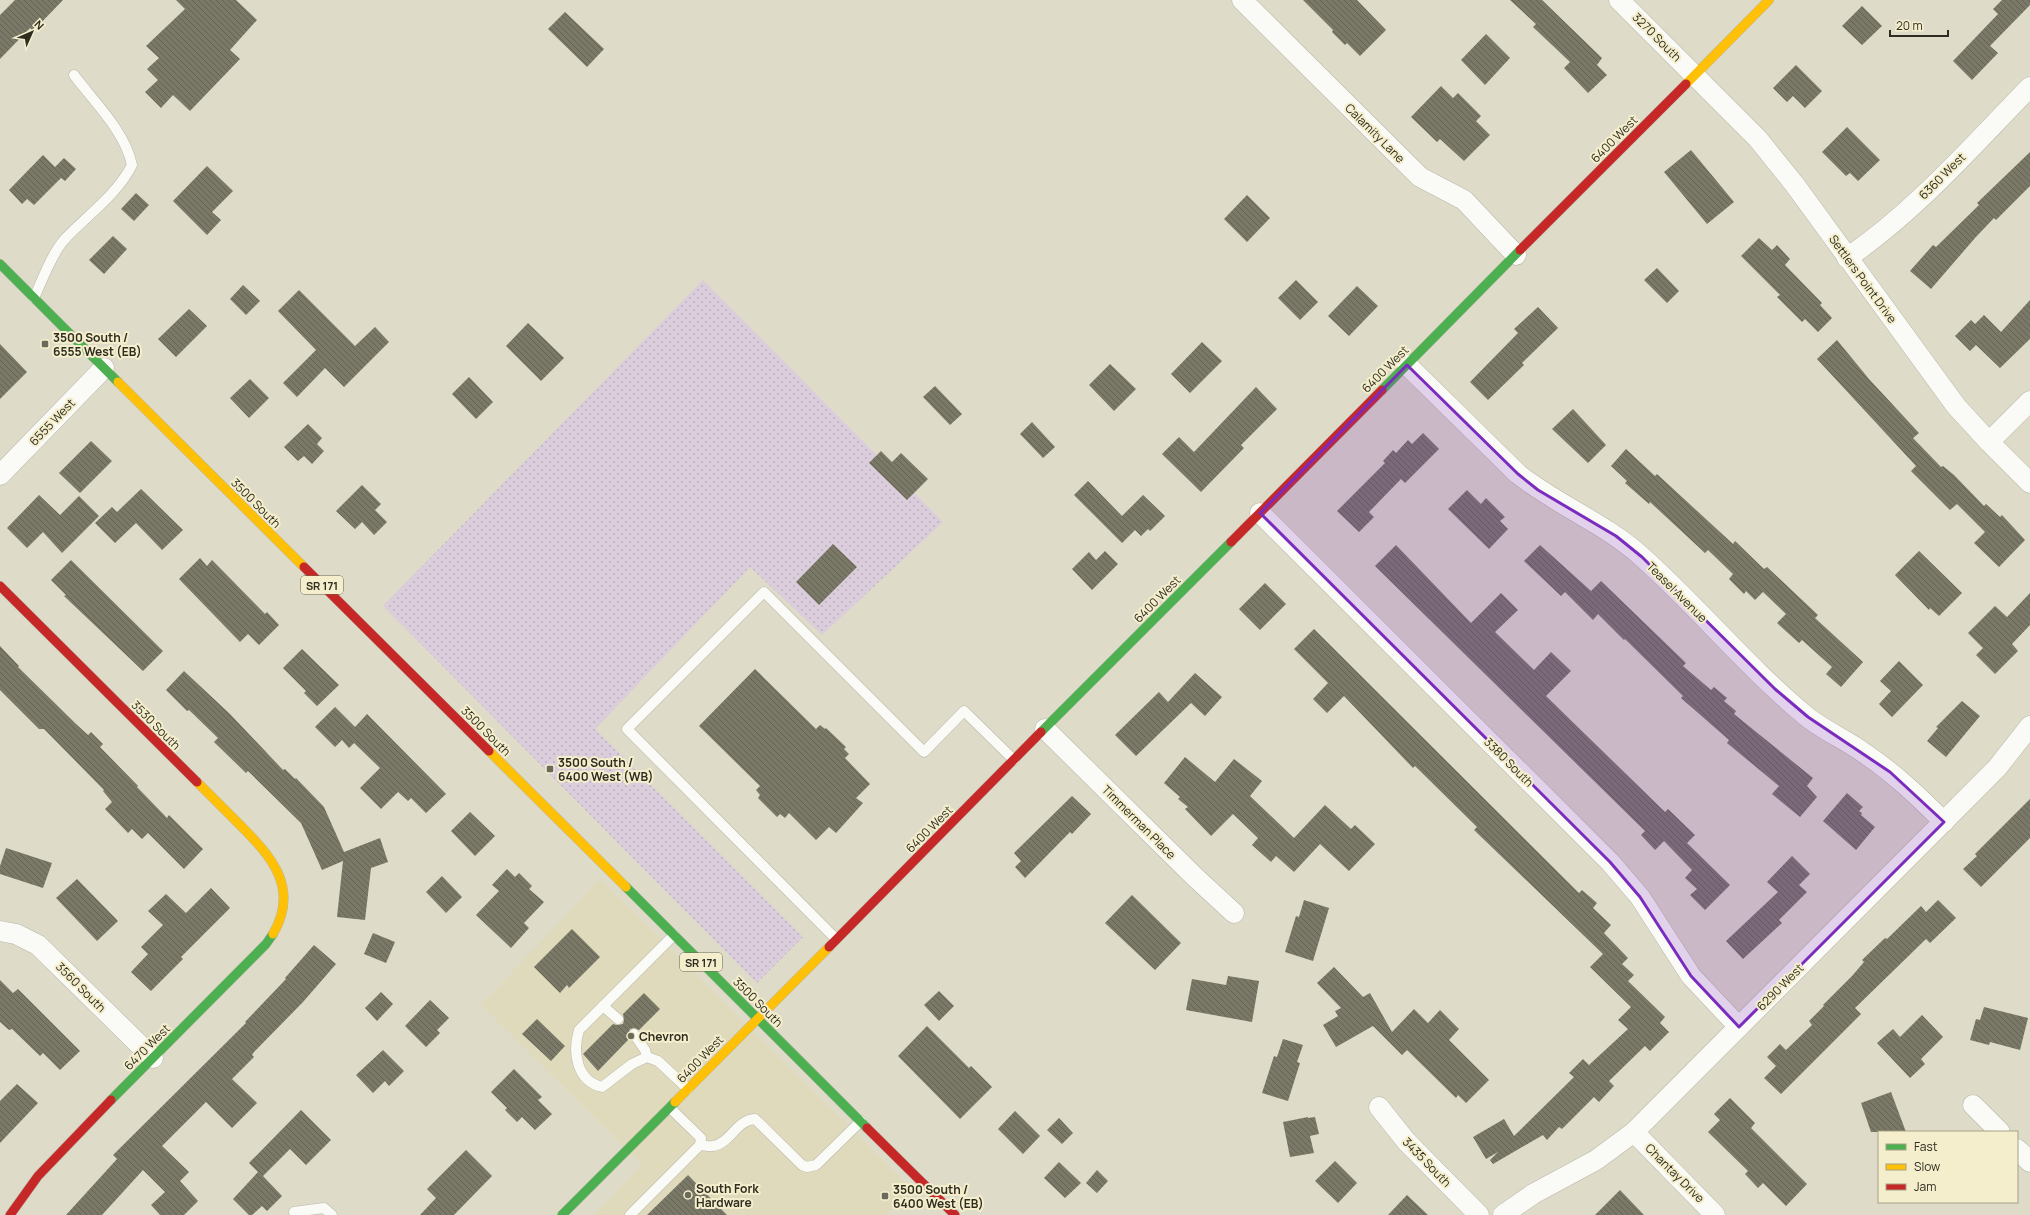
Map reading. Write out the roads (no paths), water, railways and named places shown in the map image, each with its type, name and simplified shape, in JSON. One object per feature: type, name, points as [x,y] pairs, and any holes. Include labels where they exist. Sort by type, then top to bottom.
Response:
[{"type":"street","name":"Calamity Lane","points":[[1242,0],[1420,177],[1464,200],[1516,255]]},
{"type":"street","name":"3270 South","points":[[1619,0],[1695,75]]},
{"type":"street","name":"6400 West","points":[[562,1215],[670,1108],[757,1018],[1769,0]]},
{"type":"street","name":"Settlers Point Drive","points":[[1695,75],[1753,133],[1777,161],[1956,406],[2030,483]]},
{"type":"street","name":"6360 West","points":[[1847,258],[1879,236],[1903,215],[2030,87]]},
{"type":"street","name":"3500 South","points":[[0,264],[955,1215]]},
{"type":"street","name":"Teasel Avenue","points":[[1407,364],[1518,474],[1538,490],[1616,536],[1642,557],[1775,690],[1808,717],[1865,753],[1890,772],[1911,789],[1944,822]]},
{"type":"street","name":"6555 West","points":[[0,475],[104,368]]},
{"type":"street","points":[[1989,442],[2030,401]]},
{"type":"street","name":"3380 South","points":[[1260,513],[1610,862],[1640,897],[1691,976],[1740,1027]]},
{"type":"street","name":"3530 South","points":[[0,586],[264,849],[277,867],[284,889]]},
{"type":"street","name":"6290 West","points":[[1503,1215],[1534,1194],[1596,1160],[1634,1132],[1997,768],[2030,726]]},
{"type":"street","name":"Timmerman Place","points":[[1045,729],[1196,878],[1234,913]]},
{"type":"street","name":"6470 West","points":[[10,1215],[34,1181],[64,1148],[273,935],[278,926],[284,907],[284,889]]},
{"type":"street","name":"3560 South","points":[[0,931],[16,934],[38,945],[153,1058]]},
{"type":"street","points":[[1973,1105],[1999,1131]]},
{"type":"street","name":"3435 South","points":[[1378,1107],[1406,1141],[1479,1215]]},
{"type":"street","name":"Chantay Drive","points":[[1634,1132],[1715,1215]]},
{"type":"street","points":[[2018,1150],[2030,1162]]},
{"type":"lane","points":[[34,298],[62,242],[112,192],[132,165],[131,157],[117,131],[74,75]]},
{"type":"lane","points":[[836,939],[627,730],[764,592],[924,752],[964,711],[1014,760]]},
{"type":"lane","points":[[674,935],[579,1030],[576,1040],[578,1066],[584,1077],[594,1085],[602,1087],[632,1064],[647,1057],[658,1061],[688,1089]]},
{"type":"lane","points":[[603,1006],[618,1019]]},
{"type":"lane","points":[[634,1034],[645,1050],[647,1057]]},
{"type":"lane","points":[[630,1215],[700,1145],[701,1138],[670,1108]]},
{"type":"lane","points":[[700,1145],[713,1146],[724,1141],[741,1123],[748,1119],[755,1119],[802,1165],[807,1167],[816,1165],[861,1121]]},
{"type":"lane","points":[[572,1205],[582,1215]]},
{"type":"lane","points":[[294,1212],[324,1208],[332,1215]]},
{"type":"place","name":"3500 South / 6555 West (EB)","points":[[45,344]]},
{"type":"place","name":"3500 South / 6400 West (WB)","points":[[550,769]]},
{"type":"place","name":"Chevron","points":[[631,1036]]},
{"type":"place","name":"South Fork Hardware","points":[[688,1195]]},
{"type":"place","name":"3500 South / 6400 West (EB)","points":[[885,1196]]}]
